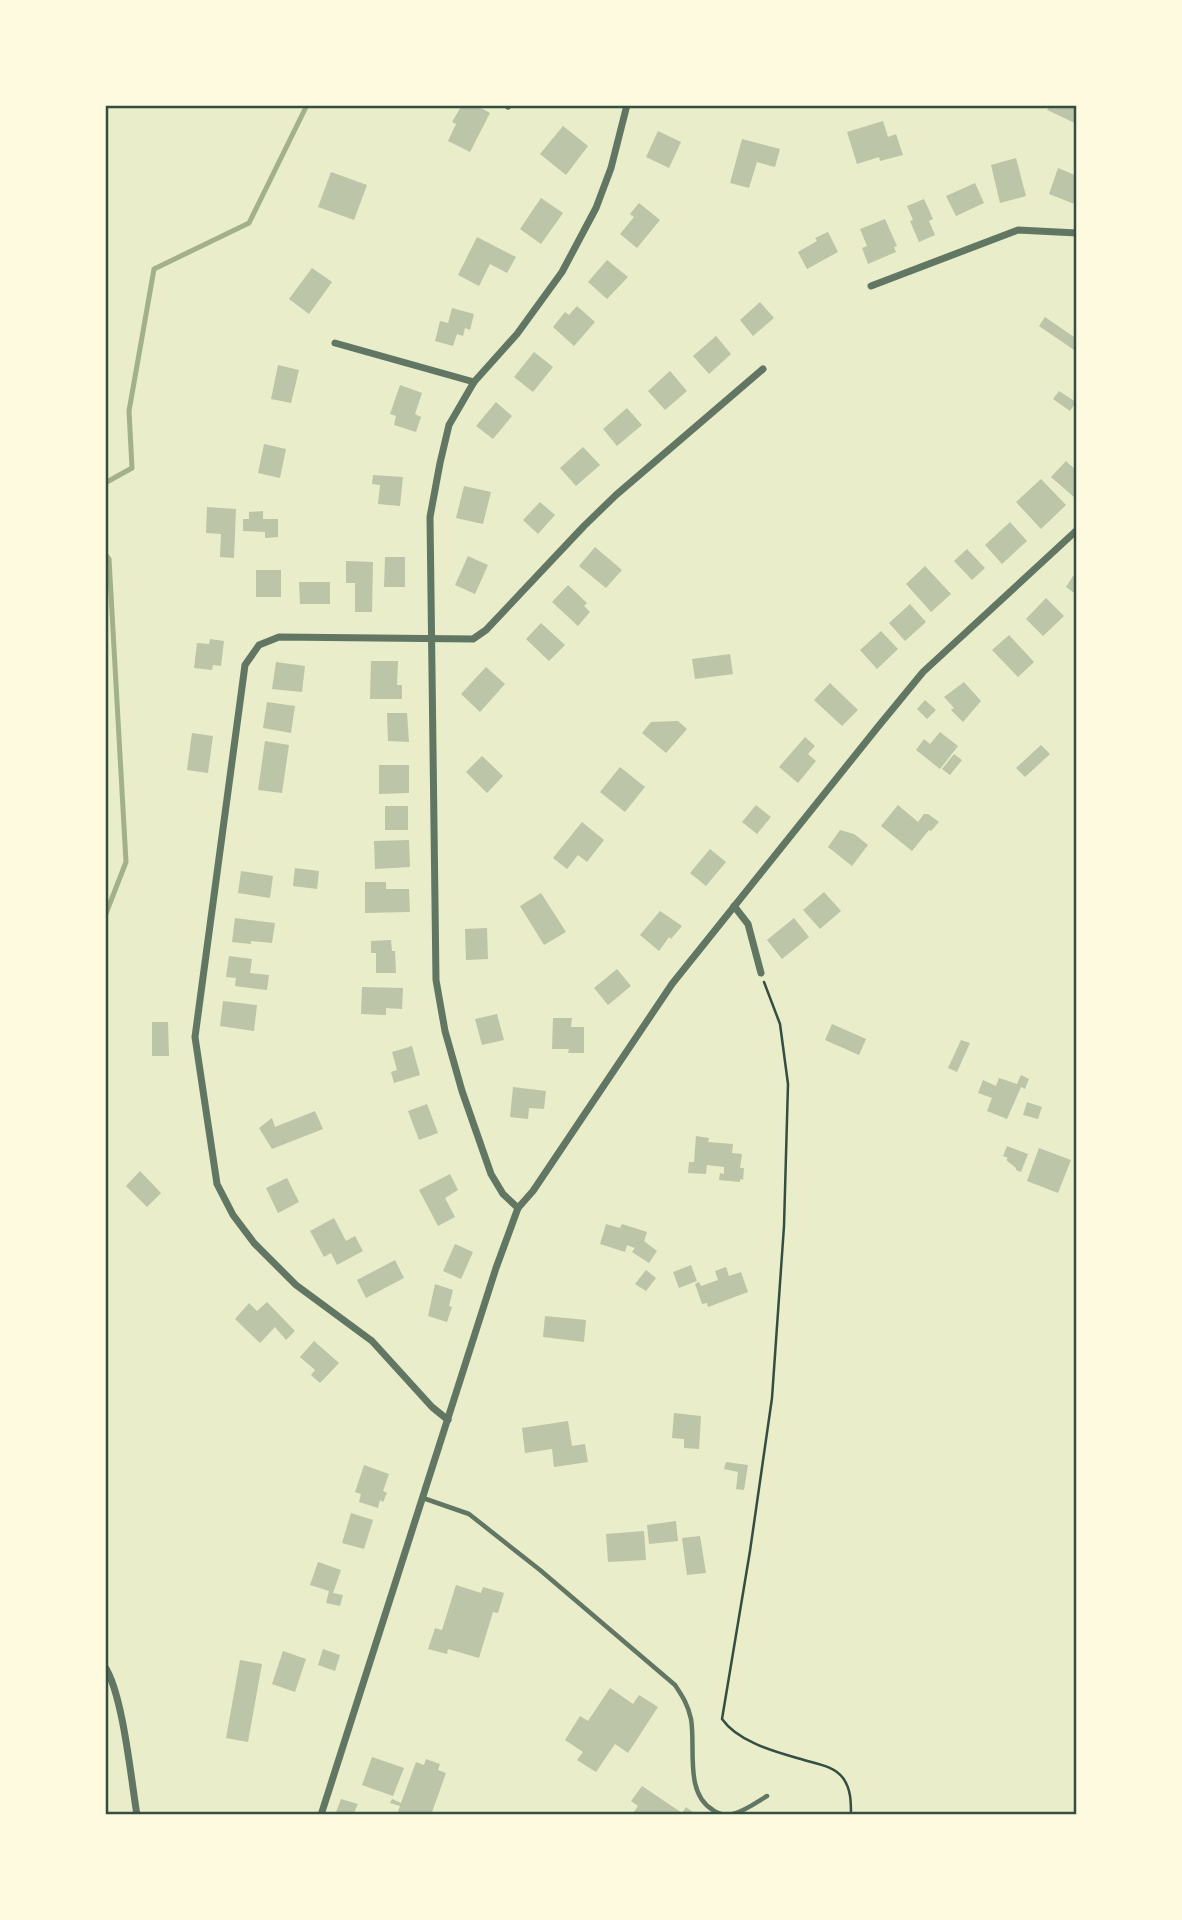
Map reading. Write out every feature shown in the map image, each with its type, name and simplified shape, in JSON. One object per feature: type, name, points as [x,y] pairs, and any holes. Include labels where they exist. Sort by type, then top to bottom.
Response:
[{"type":"street","points":[[518,1208],[503,1194],[491,1174],[452,1055],[436,980],[430,517],[449,425],[474,382],[517,334],[562,272],[596,208],[611,168],[627,105]]},
{"type":"street","points":[[871,286],[1018,230],[1077,233]]},
{"type":"street","points":[[335,343],[474,382]]},
{"type":"street","points":[[448,1420],[432,1407],[372,1341],[296,1285],[254,1242],[233,1215],[217,1184],[195,1037],[246,665],[259,645],[279,637],[474,639],[486,630],[600,510],[763,369]]},
{"type":"street","points":[[321,1815],[518,1208],[533,1191],[672,984],[923,672],[1077,530]]},
{"type":"street","points":[[734,906],[748,924],[761,973]]},
{"type":"street","points":[[105,1667],[118,1703],[137,1815]]},
{"type":"lane","points":[[422,1498],[469,1514],[540,1570],[675,1685],[687,1702],[691,1721],[695,1784],[709,1809],[720,1815],[732,1815],[767,1796]]},
{"type":"path","points":[[761,973],[780,1024],[788,1084],[784,1226],[772,1398],[722,1719],[730,1730],[747,1739],[828,1766],[835,1771],[842,1777],[850,1795],[851,1815]]},
{"type":"building","points":[[462,105],[475,105],[490,113],[470,152],[448,141],[456,124],[452,122]]},
{"type":"building","points":[[1050,105],[1077,105],[1077,124],[1047,110]]},
{"type":"building","points":[[883,121],[888,137],[896,134],[903,155],[880,161],[879,157],[857,164],[847,132]]},
{"type":"building","points":[[563,126],[588,146],[566,175],[540,154]]},
{"type":"building","points":[[658,131],[681,142],[669,168],[646,157]]},
{"type":"building","points":[[742,139],[780,149],[775,167],[757,162],[749,188],[730,183]]},
{"type":"building","points":[[1016,158],[1026,196],[1000,203],[991,165]]},
{"type":"building","points":[[1058,168],[1077,176],[1077,205],[1049,194]]},
{"type":"building","points":[[331,172],[367,185],[354,220],[318,207]]},
{"type":"building","points":[[975,183],[984,203],[956,216],[946,196]]},
{"type":"building","points":[[541,198],[563,213],[541,244],[520,229]]},
{"type":"building","points":[[924,199],[933,219],[929,221],[935,235],[919,242],[907,206]]},
{"type":"building","points":[[639,203],[660,220],[637,248],[620,234],[634,217],[630,214]]},
{"type":"building","points":[[885,219],[897,246],[894,247],[896,252],[868,264],[862,248],[867,246],[860,229]]},
{"type":"building","points":[[828,232],[838,252],[807,269],[798,252],[817,241],[815,238]]},
{"type":"building","points":[[477,237],[516,257],[507,273],[490,264],[479,286],[458,275]]},
{"type":"building","points":[[607,260],[628,277],[607,299],[588,282]]},
{"type":"building","points":[[312,268],[332,282],[309,314],[289,299]]},
{"type":"building","points":[[760,302],[774,318],[753,336],[740,320]]},
{"type":"building","points":[[577,306],[595,322],[574,346],[553,327],[565,312],[569,315]]},
{"type":"building","points":[[452,308],[474,314],[470,330],[465,328],[463,336],[457,334],[453,346],[435,341],[440,321],[448,323]]},
{"type":"building","points":[[1045,317],[1077,339],[1077,352],[1039,326]]},
{"type":"building","points":[[716,336],[731,354],[709,374],[693,356]]},
{"type":"building","points":[[534,352],[553,367],[533,392],[514,377]]},
{"type":"building","points":[[278,365],[299,370],[291,403],[271,399]]},
{"type":"building","points":[[670,371],[687,391],[665,410],[648,391]]},
{"type":"building","points":[[400,385],[422,393],[415,414],[421,417],[416,432],[394,425],[396,416],[390,414]]},
{"type":"building","points":[[1059,391],[1076,402],[1070,411],[1053,399]]},
{"type":"building","points":[[496,402],[512,416],[493,439],[476,426]]},
{"type":"building","points":[[627,408],[642,425],[617,446],[603,429]]},
{"type":"building","points":[[264,444],[286,449],[280,478],[258,473]]},
{"type":"building","points":[[583,447],[600,465],[576,486],[560,468]]},
{"type":"building","points":[[1066,461],[1077,471],[1077,493],[1074,497],[1051,477]]},
{"type":"building","points":[[373,475],[403,477],[400,506],[378,504],[380,485],[372,484]]},
{"type":"building","points":[[1041,479],[1066,505],[1041,529],[1016,502]]},
{"type":"building","points":[[464,486],[491,492],[483,524],[456,518]]},
{"type":"building","points":[[540,502],[555,515],[538,534],[523,520]]},
{"type":"building","points":[[207,507],[236,509],[234,558],[220,557],[221,534],[206,533]]},
{"type":"building","points":[[263,511],[263,519],[278,519],[278,537],[265,538],[265,532],[243,531],[243,519],[249,519],[249,512]]},
{"type":"building","points":[[1010,522],[1027,541],[1002,564],[985,545]]},
{"type":"building","points":[[595,547],[622,570],[606,588],[579,566]]},
{"type":"building","points":[[967,549],[985,568],[972,580],[954,561]]},
{"type":"building","points":[[468,556],[488,565],[475,594],[455,585]]},
{"type":"building","points":[[385,557],[405,557],[405,587],[384,587]]},
{"type":"building","points":[[346,561],[373,562],[372,612],[355,612],[355,583],[346,583]]},
{"type":"building","points":[[925,566],[951,594],[931,612],[906,584]]},
{"type":"building","points":[[256,570],[281,570],[281,597],[256,597]]},
{"type":"building","points":[[1073,576],[1077,578],[1077,595],[1066,587]]},
{"type":"building","points":[[299,582],[330,582],[330,604],[300,604]]},
{"type":"building","points":[[568,585],[587,603],[584,606],[590,612],[578,626],[552,602]]},
{"type":"building","points":[[1046,598],[1064,616],[1043,636],[1026,619]]},
{"type":"building","points":[[910,604],[926,622],[905,641],[889,623]]},
{"type":"building","points":[[541,623],[565,645],[549,661],[526,639]]},
{"type":"building","points":[[881,631],[898,649],[877,669],[860,650]]},
{"type":"building","points":[[1009,635],[1034,662],[1018,677],[992,650]]},
{"type":"building","points":[[210,639],[224,641],[221,666],[213,665],[212,670],[194,668],[197,643],[209,644]]},
{"type":"building","points":[[730,654],[733,674],[695,679],[692,659]]},
{"type":"building","points":[[371,661],[398,661],[397,685],[402,685],[402,699],[370,699]]},
{"type":"building","points":[[276,662],[305,666],[302,692],[272,689]]},
{"type":"building","points":[[486,667],[505,684],[480,712],[461,694]]},
{"type":"building","points":[[964,682],[981,701],[963,722],[951,710],[954,708],[944,697]]},
{"type":"building","points":[[830,683],[858,710],[842,726],[814,700]]},
{"type":"building","points":[[925,700],[936,710],[927,719],[917,709]]},
{"type":"building","points":[[267,702],[295,706],[291,733],[263,728]]},
{"type":"building","points":[[387,713],[407,713],[409,742],[388,741]]},
{"type":"building","points":[[678,721],[687,729],[666,753],[642,733],[651,722]]},
{"type":"building","points":[[940,732],[958,746],[940,769],[916,750],[924,739],[930,744]]},
{"type":"building","points":[[192,733],[213,736],[208,773],[187,770]]},
{"type":"building","points":[[805,737],[815,746],[808,754],[816,761],[798,783],[779,767]]},
{"type":"building","points":[[265,741],[289,745],[282,793],[258,790]]},
{"type":"building","points":[[1041,745],[1050,754],[1025,777],[1016,768]]},
{"type":"building","points":[[954,754],[962,760],[950,775],[942,769]]},
{"type":"building","points":[[482,756],[503,776],[487,793],[466,772]]},
{"type":"building","points":[[379,765],[409,765],[409,793],[379,794]]},
{"type":"building","points":[[620,767],[645,787],[625,812],[600,792]]},
{"type":"building","points":[[756,805],[771,817],[757,834],[742,822]]},
{"type":"building","points":[[898,805],[918,822],[924,814],[928,814],[939,822],[912,851],[881,826]]},
{"type":"building","points":[[385,806],[408,806],[408,830],[385,830]]},
{"type":"building","points":[[582,822],[604,840],[587,862],[578,855],[567,869],[553,858]]},
{"type":"building","points":[[840,830],[854,834],[868,845],[852,866],[828,847]]},
{"type":"building","points":[[409,840],[410,867],[375,869],[374,841]]},
{"type":"building","points":[[710,849],[726,862],[706,886],[690,873]]},
{"type":"building","points":[[295,868],[319,871],[317,889],[293,886]]},
{"type":"building","points":[[241,871],[273,876],[270,898],[238,893]]},
{"type":"building","points":[[365,882],[386,882],[386,889],[409,889],[410,912],[365,913]]},
{"type":"building","points":[[824,892],[841,911],[820,929],[803,910]]},
{"type":"building","points":[[541,893],[566,932],[544,945],[520,906]]},
{"type":"building","points":[[660,911],[682,926],[671,939],[669,937],[659,951],[640,935]]},
{"type":"building","points":[[235,918],[275,923],[272,943],[232,942]]},
{"type":"building","points":[[794,918],[809,937],[782,959],[767,940]]},
{"type":"building","points":[[487,928],[488,959],[466,960],[465,929]]},
{"type":"building","points":[[391,940],[392,951],[395,951],[396,973],[376,973],[376,953],[371,953],[371,941]]},
{"type":"building","points":[[229,956],[252,959],[250,973],[269,975],[267,990],[235,986],[236,978],[226,977]]},
{"type":"building","points":[[617,969],[631,986],[608,1005],[594,988]]},
{"type":"building","points":[[362,987],[403,988],[402,1009],[386,1008],[386,1015],[361,1014]]},
{"type":"building","points":[[223,1001],[257,1005],[254,1031],[220,1026]]},
{"type":"building","points":[[497,1014],[504,1040],[482,1045],[475,1019]]},
{"type":"building","points":[[553,1018],[572,1018],[571,1027],[584,1027],[584,1053],[568,1053],[569,1049],[552,1049]]},
{"type":"building","points":[[152,1022],[168,1022],[169,1056],[152,1056]]},
{"type":"building","points":[[832,1024],[866,1039],[859,1055],[825,1040]]},
{"type":"building","points":[[961,1040],[970,1043],[957,1072],[948,1068]]},
{"type":"building","points":[[412,1046],[420,1075],[394,1083],[391,1072],[397,1070],[392,1052]]},
{"type":"building","points":[[1021,1075],[1029,1079],[1025,1089],[1021,1087],[1007,1119],[987,1111],[992,1098],[978,1093],[983,1080],[996,1086],[999,1078],[1017,1084]]},
{"type":"building","points":[[513,1087],[546,1091],[544,1109],[529,1108],[528,1119],[510,1117]]},
{"type":"building","points":[[1027,1102],[1042,1107],[1038,1119],[1023,1115]]},
{"type":"building","points":[[427,1104],[438,1133],[419,1140],[408,1111]]},
{"type":"building","points":[[315,1111],[323,1129],[272,1149],[259,1128],[272,1118],[275,1127]]},
{"type":"building","points":[[696,1136],[709,1138],[708,1142],[733,1144],[732,1153],[742,1154],[740,1168],[744,1168],[743,1180],[719,1180],[720,1173],[724,1174],[724,1167],[707,1165],[706,1174],[688,1173],[689,1162],[694,1162]]},
{"type":"building","points":[[1007,1146],[1028,1154],[1021,1172],[1003,1156]]},
{"type":"building","points":[[1039,1148],[1071,1160],[1058,1193],[1027,1181]]},
{"type":"building","points":[[140,1171],[161,1193],[147,1207],[126,1186]]},
{"type":"building","points":[[450,1174],[458,1190],[445,1198],[455,1217],[438,1226],[419,1190]]},
{"type":"building","points":[[287,1178],[299,1202],[278,1213],[266,1188]]},
{"type":"building","points":[[334,1218],[346,1241],[355,1236],[363,1251],[337,1265],[331,1253],[324,1257],[310,1231]]},
{"type":"building","points":[[606,1224],[620,1228],[622,1224],[647,1232],[644,1241],[657,1251],[649,1263],[632,1252],[635,1248],[627,1245],[625,1252],[600,1244]]},
{"type":"building","points":[[455,1244],[473,1252],[461,1279],[443,1271]]},
{"type":"building","points":[[395,1260],[404,1278],[366,1298],[357,1280]]},
{"type":"building","points":[[691,1265],[697,1281],[679,1288],[673,1272]]},
{"type":"building","points":[[726,1267],[729,1276],[741,1272],[748,1292],[708,1307],[707,1303],[702,1304],[695,1284],[699,1282],[701,1286],[718,1280],[715,1271]]},
{"type":"building","points":[[646,1270],[656,1278],[646,1291],[635,1284]]},
{"type":"building","points":[[435,1284],[453,1290],[449,1306],[452,1307],[447,1322],[428,1316]]},
{"type":"building","points":[[267,1302],[295,1331],[286,1340],[275,1327],[260,1343],[235,1319],[249,1303],[257,1311]]},
{"type":"building","points":[[545,1316],[586,1320],[584,1342],[543,1337]]},
{"type":"building","points":[[314,1341],[339,1363],[320,1383],[311,1375],[315,1370],[300,1357]]},
{"type":"building","points":[[674,1413],[701,1416],[699,1449],[684,1448],[684,1439],[672,1438]]},
{"type":"building","points":[[568,1421],[572,1446],[585,1444],[588,1462],[554,1467],[552,1449],[525,1453],[522,1428]]},
{"type":"building","points":[[726,1462],[748,1465],[744,1490],[736,1489],[738,1472],[724,1469]]},
{"type":"building","points":[[364,1465],[389,1474],[383,1491],[387,1493],[383,1502],[380,1500],[378,1508],[359,1502],[361,1494],[355,1492]]},
{"type":"building","points":[[351,1513],[373,1520],[364,1549],[342,1543]]},
{"type":"building","points":[[676,1521],[678,1541],[649,1544],[647,1525]]},
{"type":"building","points":[[644,1531],[646,1560],[608,1562],[606,1534]]},
{"type":"building","points":[[700,1536],[706,1573],[687,1575],[682,1538]]},
{"type":"building","points":[[318,1562],[341,1570],[333,1593],[343,1595],[340,1606],[326,1603],[329,1591],[310,1585]]},
{"type":"building","points":[[456,1585],[481,1593],[483,1587],[504,1593],[498,1613],[493,1612],[479,1658],[448,1649],[447,1654],[428,1649],[435,1628],[442,1630]]},
{"type":"building","points":[[323,1649],[340,1655],[335,1671],[318,1665]]},
{"type":"building","points":[[283,1651],[306,1659],[295,1692],[272,1684]]},
{"type":"building","points":[[240,1660],[262,1664],[248,1742],[226,1738]]},
{"type":"building","points":[[610,1688],[633,1704],[639,1695],[658,1707],[628,1753],[615,1744],[596,1772],[577,1760],[583,1752],[565,1740],[580,1716],[588,1721]]},
{"type":"building","points":[[372,1757],[404,1768],[393,1796],[362,1785]]},
{"type":"building","points":[[426,1759],[440,1764],[438,1770],[446,1773],[431,1815],[397,1815],[400,1806],[390,1803],[392,1799],[401,1803],[416,1762],[424,1765]]},
{"type":"building","points":[[642,1786],[682,1813],[686,1807],[697,1815],[632,1815],[638,1806],[631,1801]]},
{"type":"building","points":[[341,1799],[358,1804],[353,1815],[335,1815]]},
{"type":"waterway","points":[[105,483],[132,468],[129,411],[154,269],[249,223],[307,105]]},
{"type":"waterway","points":[[105,554],[109,559],[126,862],[105,916]]}]
